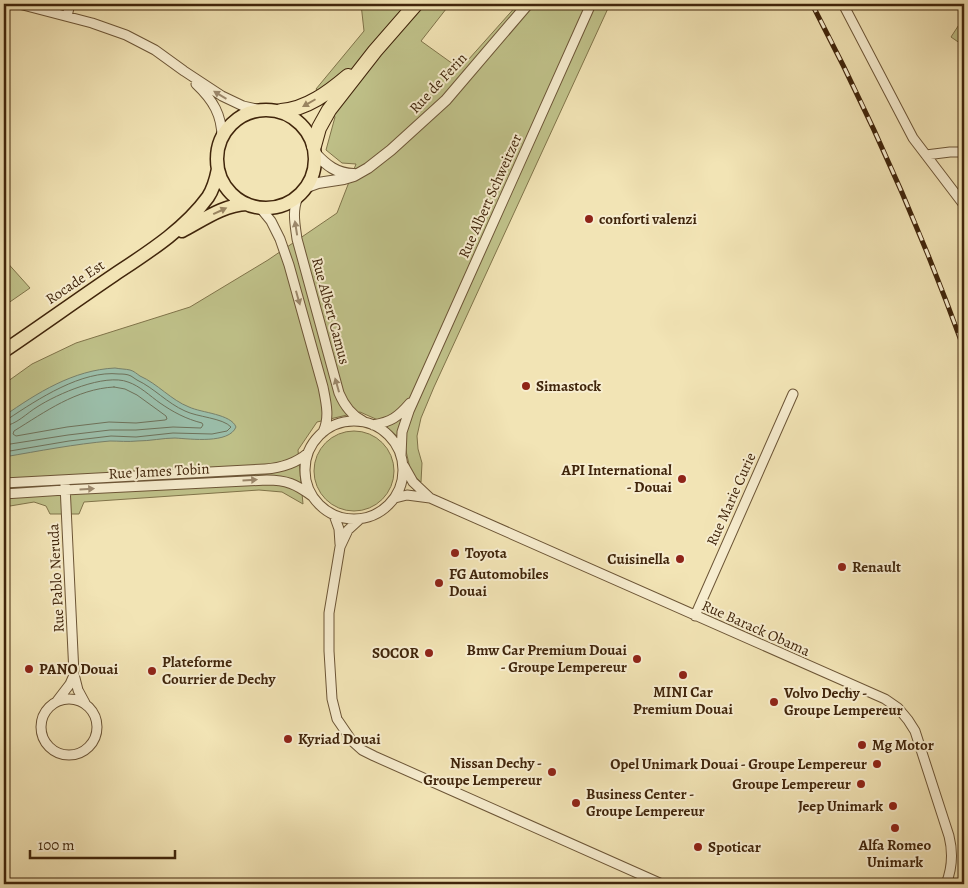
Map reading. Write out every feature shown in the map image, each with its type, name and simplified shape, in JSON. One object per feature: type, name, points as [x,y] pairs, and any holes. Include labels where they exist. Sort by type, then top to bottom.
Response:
[{"type":"highway","points":[[315,149],[319,128],[326,114],[416,4]]},
{"type":"highway","points":[[281,111],[297,109],[312,102],[341,82],[375,52]]},
{"type":"main road","points":[[261,110],[281,111],[292,116],[302,124],[309,134],[315,149],[314,170],[307,187],[289,202],[268,208],[252,206],[234,196],[226,188],[218,169],[217,153],[222,138],[229,126],[236,120],[248,113],[261,110]]},
{"type":"main road","name":"Rocade Est","points":[[4,351],[164,240],[190,217],[208,197],[213,189],[218,169]]},
{"type":"main road","name":"Rocade Est","points":[[164,240],[223,209],[231,206],[252,206]]},
{"type":"street","points":[[19,4],[105,27],[136,40],[159,53],[222,96],[243,106],[261,110]]},
{"type":"street","points":[[67,16],[70,4]]},
{"type":"street","name":"Rue de Ferin","points":[[307,187],[318,183],[349,178],[373,164],[391,150],[446,100],[528,4]]},
{"type":"street","name":"Rue Albert Schweitzer","points":[[402,460],[402,432],[413,399],[591,4]]},
{"type":"street","points":[[842,4],[908,131],[964,205]]},
{"type":"street","points":[[184,71],[201,88],[213,104],[220,119],[222,138]]},
{"type":"street","points":[[315,149],[328,165],[339,172],[348,174],[360,172]]},
{"type":"street","points":[[926,156],[964,152]]},
{"type":"street","name":"Rue Albert Camus","points":[[298,196],[294,214],[297,238],[341,398],[346,407],[355,416],[369,424]]},
{"type":"street","name":"Rue Albert Camus","points":[[252,206],[262,210],[276,229],[289,265],[323,387],[327,416],[323,432]]},
{"type":"street","name":"Rue Marie Curie","points":[[695,616],[794,394]]},
{"type":"street","name":"Rue Albert Schweitzer","points":[[369,424],[385,423],[393,420],[413,399]]},
{"type":"street","points":[[354,421],[369,424],[383,431],[392,439],[398,449],[402,460],[403,476],[401,484],[390,504],[381,512],[371,517],[360,520],[348,520],[334,516],[321,507],[312,496],[307,485],[305,473],[308,453],[313,443],[323,432],[332,426],[354,421]]},
{"type":"street","name":"Rue James Tobin","points":[[4,484],[272,469],[293,463],[308,453]]},
{"type":"street","name":"Rue Barack Obama","points":[[402,460],[406,473],[430,498]]},
{"type":"street","name":"Rue Pablo Neruda","points":[[65,480],[74,674],[78,690],[96,717],[98,727],[96,737],[86,750],[66,755],[51,748],[41,730],[44,715],[70,684],[74,674]]},
{"type":"street","name":"Rue James Tobin","points":[[4,494],[267,480],[296,485],[312,496]]},
{"type":"street","name":"Rue Barack Obama","points":[[395,498],[407,495],[430,498],[885,699],[898,708],[915,731],[949,836],[951,868],[946,884]]},
{"type":"street","points":[[334,516],[339,528],[340,547],[329,613],[329,650],[333,706],[341,725],[352,741],[362,750],[374,756],[662,884]]},
{"type":"street","points":[[340,547],[348,530],[360,520]]},
{"type":"street","points":[[56,702],[64,699],[73,699],[85,703]]},
{"type":"green space","points":[[361,4],[450,4],[421,41],[460,69],[518,4],[610,4],[421,418],[417,436],[422,463],[421,482],[411,473],[404,442],[378,420],[360,412],[317,422],[298,450],[303,504],[282,492],[259,490],[84,502],[79,514],[50,514],[46,506],[34,502],[4,507],[4,384],[32,364],[76,343],[190,307],[268,260],[337,213],[356,164],[342,163],[326,150],[335,117],[316,89],[364,31]]},
{"type":"green space","points":[[964,17],[964,46],[951,37]]},
{"type":"green space","points":[[4,259],[30,288],[4,306]]},
{"type":"green space","points":[[354,431],[369,434],[382,443],[391,456],[394,471],[391,486],[382,499],[369,508],[354,511],[339,508],[326,499],[317,486],[314,471],[317,456],[326,443],[339,434]]},
{"type":"water","points":[[115,368],[133,371],[182,404],[228,419],[236,427],[226,436],[218,438],[110,441],[4,457],[4,416],[56,384],[85,373]]},
{"type":"railway","points":[[812,4],[894,174],[964,349]]},
{"type":"place","name":"conforti valenzi","points":[[589,219]]},
{"type":"place","name":"Simastock","points":[[526,386]]},
{"type":"place","name":"API International - Douai","points":[[682,479]]},
{"type":"place","name":"Toyota","points":[[455,553]]},
{"type":"place","name":"Cuisinella","points":[[680,559]]},
{"type":"place","name":"Renault","points":[[842,567]]},
{"type":"place","name":"FG Automobiles Douai","points":[[439,583]]},
{"type":"place","name":"SOCOR","points":[[429,653]]},
{"type":"place","name":"Bmw Car Premium Douai - Groupe Lempereur","points":[[637,659]]},
{"type":"place","name":"PANO Douai","points":[[29,669]]},
{"type":"place","name":"Plateforme Courrier de Dechy","points":[[152,671]]},
{"type":"place","name":"MINI Car Premium Douai","points":[[683,675]]},
{"type":"place","name":"Volvo Dechy - Groupe Lempereur","points":[[774,702]]},
{"type":"place","name":"Kyriad Douai","points":[[288,739]]},
{"type":"place","name":"Mg Motor","points":[[862,745]]},
{"type":"place","name":"Opel Unimark Douai - Groupe Lempereur","points":[[877,764]]},
{"type":"place","name":"Nissan Dechy - Groupe Lempereur","points":[[552,772]]},
{"type":"place","name":"Groupe Lempereur","points":[[861,784]]},
{"type":"place","name":"Business Center - Groupe Lempereur","points":[[576,803]]},
{"type":"place","name":"Jeep Unimark","points":[[893,806]]},
{"type":"place","name":"Alfa Romeo Unimark","points":[[895,828]]},
{"type":"place","name":"Spoticar","points":[[698,847]]}]
